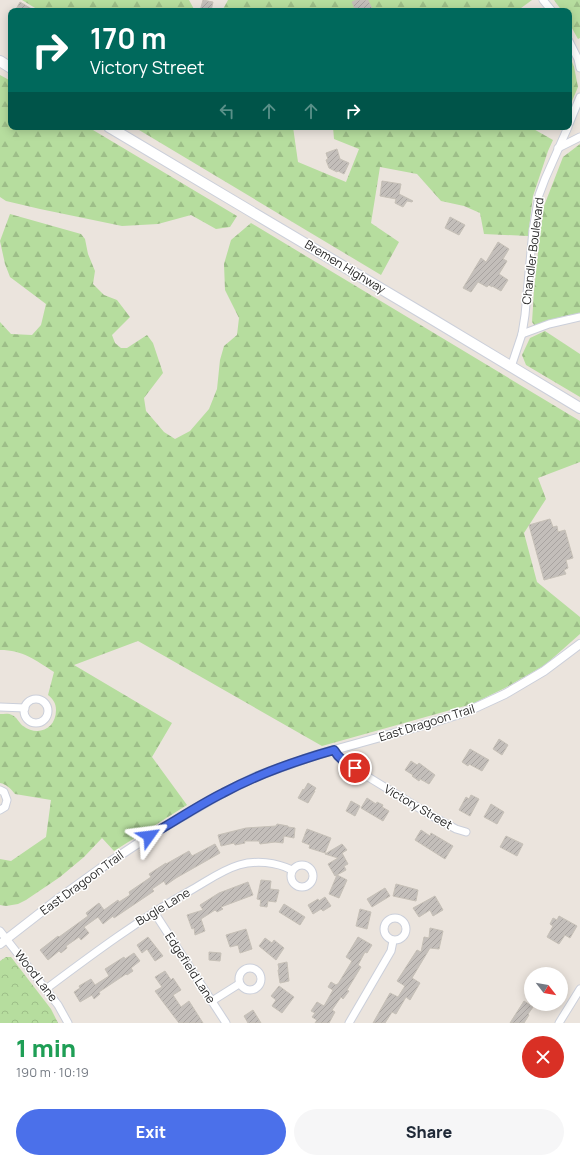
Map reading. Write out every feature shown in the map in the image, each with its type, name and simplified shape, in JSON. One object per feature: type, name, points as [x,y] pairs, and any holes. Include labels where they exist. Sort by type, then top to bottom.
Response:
[{"type":"main road","name":"Bremen Highway","points":[[114,130],[580,408]]},
{"type":"street","points":[[572,47],[578,59],[580,68]]},
{"type":"street","points":[[572,117],[580,97]]},
{"type":"street","name":"Chandler Boulevard","points":[[511,367],[522,334],[539,195],[567,130]]},
{"type":"street","points":[[558,148],[580,137]]},
{"type":"street","points":[[522,334],[549,324],[580,317]]},
{"type":"street","name":"East Dragoon Trail","points":[[3,942],[58,898],[101,868],[149,836],[223,793],[257,776],[316,755],[466,712],[505,694],[544,671],[580,644]]},
{"type":"street","points":[[0,706],[25,708]]},
{"type":"street","name":"Victory Street","points":[[334,750],[342,761],[405,800],[456,829],[466,832]]},
{"type":"street","points":[[0,790],[4,792],[7,800],[5,807],[0,810]]},
{"type":"street","name":"Bugle Lane","points":[[46,989],[96,951],[154,912],[227,870],[250,863],[261,862],[284,866],[292,870]]},
{"type":"street","name":"Edgefield Lane","points":[[154,912],[226,1023]]},
{"type":"street","name":"Wood Lane","points":[[0,931],[3,942],[46,989],[58,1005],[68,1023]]},
{"type":"street","points":[[349,1023],[391,952],[393,941]]},
{"type":"street","points":[[212,1001],[239,984]]},
{"type":"street","points":[[559,1023],[580,989]]},
{"type":"green space","points":[[22,0],[189,0],[193,8],[84,8],[35,8]]},
{"type":"green space","points":[[228,0],[532,0],[521,8],[224,8]]},
{"type":"green space","points":[[554,0],[580,0],[580,38],[578,39],[572,28],[572,8],[560,8]]},
{"type":"green space","points":[[572,62],[574,67],[578,87],[572,101]]},
{"type":"green space","points":[[0,75],[8,79],[8,130],[93,130],[237,216],[230,227],[216,229],[191,215],[158,224],[122,226],[6,201],[0,197]]},
{"type":"green space","points":[[139,130],[293,130],[298,162],[346,182],[359,149],[334,139],[333,130],[535,130],[553,140],[533,196],[528,236],[484,234],[480,213],[464,206],[441,201],[417,174],[380,167],[371,223],[399,242],[381,275]]},
{"type":"green space","points":[[580,144],[580,313],[551,320],[535,326],[532,322],[534,291],[544,206],[563,157]]},
{"type":"green space","points":[[10,214],[81,234],[85,239],[88,254],[95,271],[93,284],[104,295],[117,300],[130,317],[112,335],[115,343],[121,348],[127,348],[147,335],[153,343],[163,373],[144,398],[146,411],[164,432],[175,439],[190,431],[209,409],[217,389],[220,360],[224,346],[237,335],[239,318],[225,290],[224,264],[231,240],[251,223],[580,421],[580,462],[538,478],[546,499],[524,533],[537,582],[580,617],[580,634],[545,665],[505,688],[472,704],[322,746],[138,641],[74,665],[172,723],[152,757],[187,805],[114,851],[102,838],[84,857],[60,877],[26,900],[18,904],[6,906],[0,905],[0,859],[11,861],[46,837],[51,800],[15,794],[4,784],[0,783],[0,714],[11,714],[23,726],[34,731],[40,731],[50,726],[55,717],[56,710],[54,701],[48,695],[54,672],[22,654],[8,650],[0,650],[0,322],[11,334],[32,335],[41,325],[46,304],[10,277],[5,264],[0,241]]},
{"type":"green space","points":[[545,331],[580,354],[580,397],[526,365],[522,355],[530,338]]},
{"type":"green space","points":[[6,957],[11,957],[51,1009],[58,1023],[0,1023],[0,961]]},
{"type":"building","points":[[203,0],[213,2],[212,8],[201,8]]},
{"type":"building","points":[[356,0],[368,0],[372,8],[355,8],[352,2]]},
{"type":"building","points":[[20,2],[30,8],[17,8]]},
{"type":"building","points":[[337,149],[340,159],[349,163],[344,174],[329,168],[326,160],[328,159],[326,153]]},
{"type":"building","points":[[382,181],[401,184],[399,194],[413,201],[407,201],[403,207],[395,203],[396,199],[380,196]]},
{"type":"building","points":[[450,217],[465,225],[459,235],[445,228]]},
{"type":"building","points":[[498,242],[509,249],[503,259],[507,261],[499,274],[508,280],[501,291],[489,285],[487,287],[478,282],[471,292],[463,288],[481,258],[486,262]]},
{"type":"building","points":[[550,519],[553,527],[557,526],[558,532],[565,530],[573,558],[566,560],[568,568],[564,570],[566,574],[544,580],[529,525]]},
{"type":"building","points":[[499,739],[508,745],[502,755],[493,749]]},
{"type":"building","points":[[470,749],[489,760],[482,771],[462,762]]},
{"type":"building","points":[[411,761],[417,765],[419,763],[435,775],[429,784],[420,779],[419,781],[405,770]]},
{"type":"building","points":[[308,783],[316,788],[308,803],[298,798]]},
{"type":"building","points":[[471,795],[479,799],[470,816],[459,810],[466,797],[469,799]]},
{"type":"building","points":[[367,798],[376,804],[377,802],[383,805],[382,807],[389,811],[383,821],[361,808]]},
{"type":"building","points":[[351,801],[360,806],[355,816],[346,811]]},
{"type":"building","points":[[491,804],[504,812],[497,824],[484,817]]},
{"type":"building","points":[[277,824],[295,828],[294,838],[284,836],[283,843],[275,842],[260,844],[259,841],[244,841],[245,843],[235,845],[234,843],[221,846],[218,835],[246,828],[276,826]]},
{"type":"building","points":[[307,829],[331,838],[325,853],[309,848],[310,845],[302,842]]},
{"type":"building","points":[[421,830],[430,836],[431,833],[453,846],[445,859],[415,840]]},
{"type":"building","points":[[506,836],[523,844],[517,856],[500,847]]},
{"type":"building","points":[[215,844],[220,853],[166,885],[164,881],[152,889],[154,891],[114,918],[113,916],[103,924],[98,917],[84,927],[89,933],[81,940],[79,937],[66,946],[67,948],[61,953],[59,951],[48,960],[40,950],[88,916],[86,913],[99,903],[104,910],[118,900],[119,902],[130,895],[129,892],[151,877],[149,874],[166,863],[189,851],[192,856]]},
{"type":"building","points":[[342,844],[347,850],[342,853],[348,864],[344,866],[346,870],[335,876],[328,864],[338,858],[325,854]]},
{"type":"building","points":[[337,875],[347,880],[339,898],[329,894]]},
{"type":"building","points":[[261,880],[271,881],[270,889],[279,890],[276,902],[268,901],[267,907],[260,906],[261,900],[257,899]]},
{"type":"building","points":[[248,882],[253,895],[221,907],[223,909],[217,912],[215,910],[201,919],[205,931],[195,935],[194,928],[192,929],[187,915],[203,910],[200,905],[219,893]]},
{"type":"building","points":[[396,884],[418,890],[416,901],[393,896]]},
{"type":"building","points":[[385,888],[390,896],[372,907],[367,899]]},
{"type":"building","points":[[435,896],[443,910],[433,916],[430,910],[419,917],[413,908]]},
{"type":"building","points":[[325,897],[331,906],[323,911],[321,909],[313,914],[308,905]]},
{"type":"building","points":[[284,904],[305,917],[300,925],[279,912]]},
{"type":"building","points":[[360,909],[371,912],[367,929],[356,926]]},
{"type":"building","points":[[559,916],[577,926],[570,938],[565,935],[559,944],[547,937],[553,926],[550,924],[553,918],[557,920]]},
{"type":"building","points":[[430,928],[443,931],[439,949],[430,948],[412,978],[420,983],[410,1000],[406,997],[396,1014],[392,1012],[385,1023],[373,1023],[390,993],[398,997],[405,986],[397,981],[417,950],[421,952],[424,937],[429,938]]},
{"type":"building","points":[[246,929],[252,949],[240,953],[238,945],[230,947],[226,935]]},
{"type":"building","points":[[148,937],[163,956],[155,961],[147,949],[142,953],[137,945]]},
{"type":"building","points":[[358,937],[372,945],[367,953],[365,952],[358,965],[361,967],[347,990],[349,991],[343,999],[341,997],[332,1010],[335,1012],[329,1023],[315,1023],[317,1020],[312,1017],[315,1013],[311,1011],[317,1002],[324,1006],[333,990],[328,987],[331,982],[336,985],[338,984],[352,961],[346,957]]},
{"type":"building","points":[[265,938],[272,943],[274,940],[284,948],[276,960],[259,946]]},
{"type":"building","points":[[209,952],[221,953],[220,961],[209,960]]},
{"type":"building","points":[[134,953],[140,961],[131,968],[133,971],[99,992],[100,994],[94,999],[92,995],[80,1002],[74,992],[80,988],[79,986],[91,979],[95,985],[109,976],[105,969],[124,957],[125,959]]},
{"type":"building","points":[[287,962],[289,981],[280,983],[278,964]]},
{"type":"building","points":[[165,971],[171,980],[173,978],[181,990],[173,995],[181,1007],[189,1001],[203,1023],[179,1023],[163,1002],[155,991],[162,987],[155,977]]},
{"type":"building","points":[[279,986],[294,997],[282,1013],[272,1006],[276,1000],[271,996]]},
{"type":"building","points":[[524,1001],[524,1011],[530,1011],[524,1023],[510,1023]]},
{"type":"building","points":[[253,1010],[261,1023],[248,1023],[244,1016]]},
{"type":"route","points":[[149,836],[223,793],[257,776],[316,755],[334,750],[342,761],[355,768]]}]
